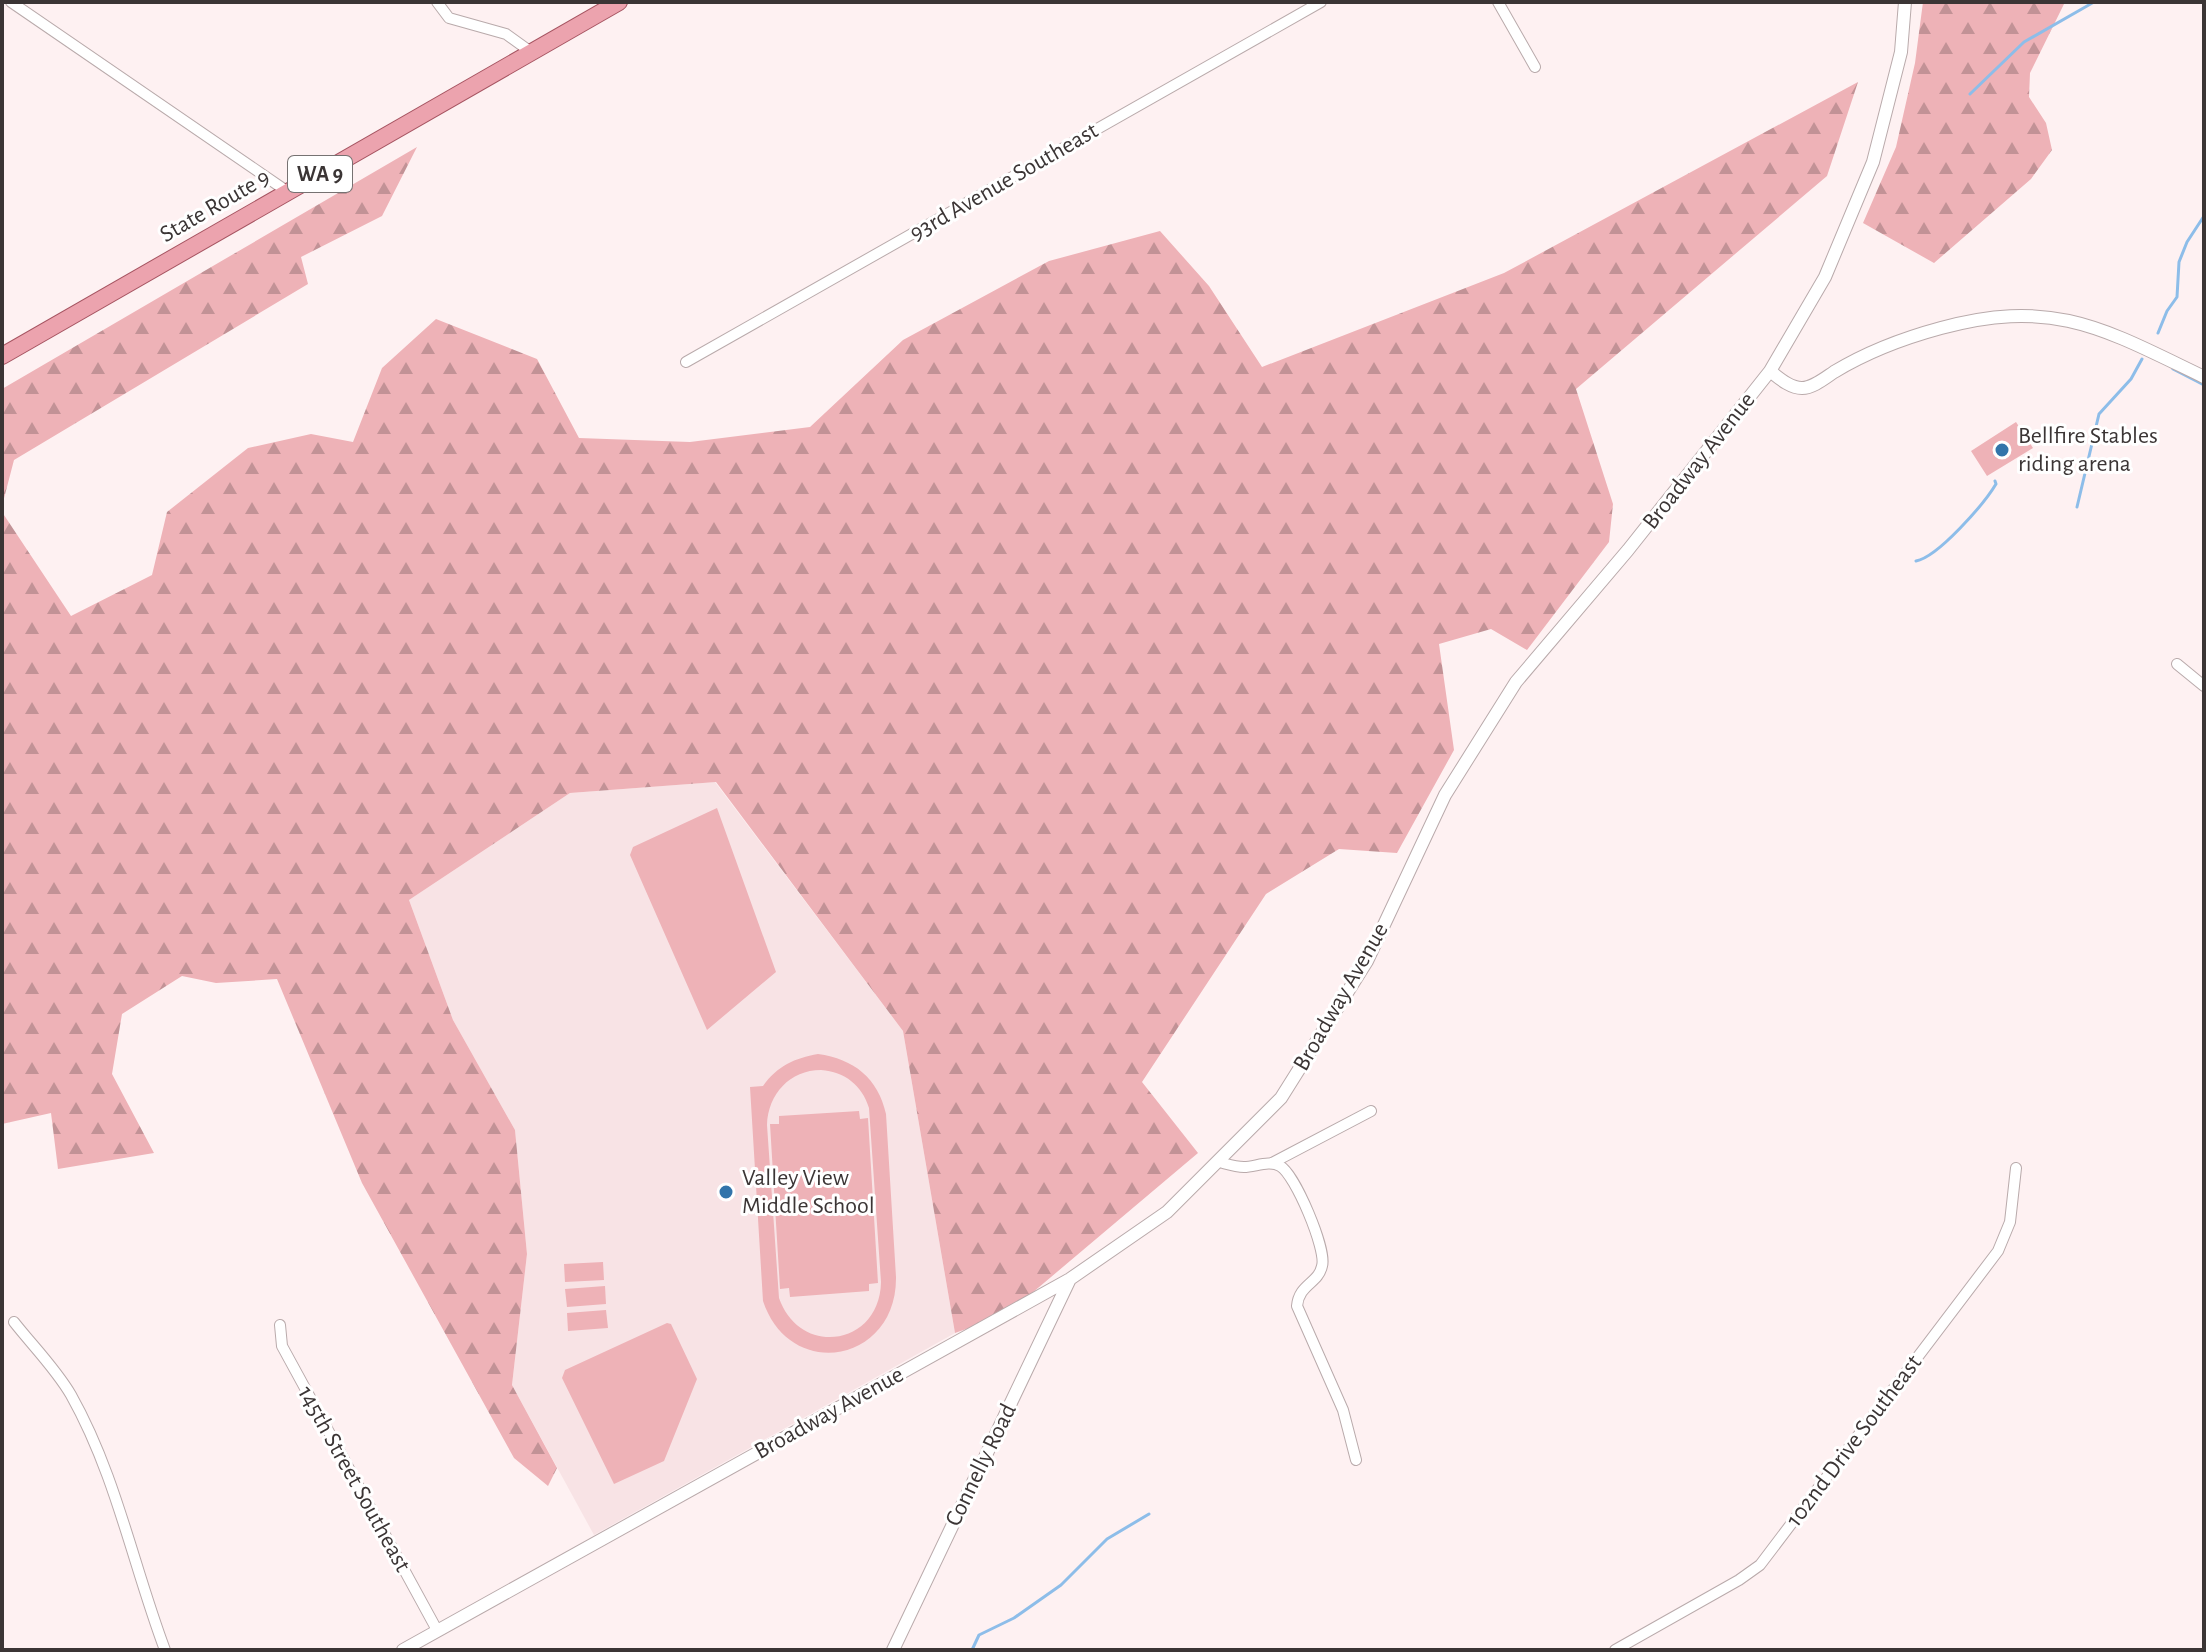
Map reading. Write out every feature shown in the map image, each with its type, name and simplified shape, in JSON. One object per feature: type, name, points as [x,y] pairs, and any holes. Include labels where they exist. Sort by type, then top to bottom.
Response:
[{"type":"main road","name":"State Route 9","points":[[2,356],[619,2]]},
{"type":"street","points":[[11,2],[288,192]]},
{"type":"street","points":[[437,2],[449,18],[506,34],[531,52]]},
{"type":"street","name":"93rd Avenue Southeast","points":[[686,362],[1321,2]]},
{"type":"street","points":[[1498,2],[1535,67]]},
{"type":"street","name":"Broadway Avenue","points":[[403,1650],[1070,1279],[1167,1212],[1281,1098],[1367,961],[1445,795],[1516,682],[1628,550],[1770,371],[1825,277],[1873,162],[1901,52],[1905,2]]},
{"type":"street","points":[[1770,371],[1787,384],[1798,388],[1809,387],[1851,362],[1911,337],[1979,319],[2017,314],[2087,324],[2204,377]]},
{"type":"street","points":[[2177,664],[2204,686]]},
{"type":"street","points":[[1219,1162],[1244,1167],[1272,1163],[1371,1111]]},
{"type":"street","points":[[1272,1163],[1286,1172],[1321,1246],[1322,1269],[1298,1295],[1297,1306],[1343,1410],[1356,1460]]},
{"type":"street","name":"102nd Drive Southeast","points":[[1615,1650],[1760,1565],[1998,1251],[2010,1222],[2016,1168]]},
{"type":"street","name":"Connelly Road","points":[[893,1650],[1070,1279]]},
{"type":"street","points":[[14,1322],[70,1393],[116,1499],[165,1650]]},
{"type":"street","name":"145th Street Southeast","points":[[280,1325],[282,1346],[437,1630]]},
{"type":"shaded area","name":"Valley View Middle School","points":[[715,782],[903,1031],[955,1333],[594,1535],[512,1385],[527,1254],[515,1130],[453,1020],[409,900],[570,793]]},
{"type":"green space","points":[[1923,2],[2065,2],[2030,73],[2029,97],[2046,123],[2052,150],[2031,179],[1934,263],[1863,223],[1896,147],[1915,63]]},
{"type":"green space","points":[[1858,82],[1827,176],[1576,389],[1613,504],[1609,542],[1527,650],[1491,629],[1439,644],[1454,750],[1397,853],[1339,849],[1266,894],[1142,1082],[1198,1153],[1006,1315],[955,1333],[903,1031],[716,782],[570,793],[409,900],[453,1020],[515,1130],[527,1254],[512,1385],[557,1468],[548,1486],[514,1458],[362,1183],[277,979],[216,983],[182,976],[122,1014],[112,1074],[154,1153],[58,1169],[51,1113],[2,1124],[2,512],[71,616],[152,575],[167,512],[248,448],[311,434],[353,442],[382,368],[436,319],[537,359],[579,438],[690,442],[810,427],[903,340],[1049,261],[1160,231],[1209,286],[1262,367],[1504,273]]},
{"type":"green space","points":[[417,147],[382,216],[301,257],[308,284],[14,460],[2,506],[2,389]]},
{"type":"green space","name":"Bellfire Stables riding arena","points":[[2016,422],[2033,448],[1987,476],[1971,451]]},
{"type":"green space","points":[[717,808],[776,972],[707,1030],[630,855],[633,847]]},
{"type":"green space","points":[[818,1054],[843,1060],[862,1072],[877,1090],[886,1114],[896,1277],[892,1306],[879,1328],[861,1344],[840,1352],[817,1352],[795,1344],[777,1327],[763,1301],[750,1087],[763,1086],[780,1068]],"holes":[[[810,1071],[830,1071],[857,1086],[869,1108],[881,1282],[877,1304],[868,1320],[854,1331],[838,1336],[820,1336],[804,1330],[789,1317],[779,1298],[767,1125],[776,1094],[791,1079]]]},
{"type":"green space","points":[[859,1111],[860,1119],[868,1118],[878,1283],[869,1284],[869,1291],[790,1297],[789,1288],[780,1289],[770,1124],[779,1124],[779,1116]]},
{"type":"green space","points":[[603,1262],[604,1280],[565,1282],[564,1264]]},
{"type":"green space","points":[[605,1286],[606,1304],[567,1307],[565,1289]]},
{"type":"green space","points":[[606,1310],[608,1328],[568,1331],[567,1313]]},
{"type":"green space","points":[[667,1323],[671,1324],[697,1379],[664,1461],[614,1484],[562,1378],[565,1370]]},
{"type":"waterway","points":[[1970,94],[2024,42],[2094,2]]},
{"type":"waterway","points":[[2158,333],[2177,297],[2179,262],[2187,242],[2204,216]]},
{"type":"waterway","points":[[2077,507],[2099,414],[2131,379],[2142,359]]},
{"type":"waterway","points":[[2173,369],[2204,385]]},
{"type":"waterway","points":[[1916,561],[1936,550],[1960,528],[1990,493],[1995,481]]},
{"type":"waterway","points":[[972,1650],[979,1635],[1014,1618],[1061,1585],[1107,1539],[1149,1514]]},
{"type":"place","name":"Bellfire Stables riding arena","points":[[2002,450]]},
{"type":"place","name":"Valley View Middle School","points":[[726,1192]]}]
